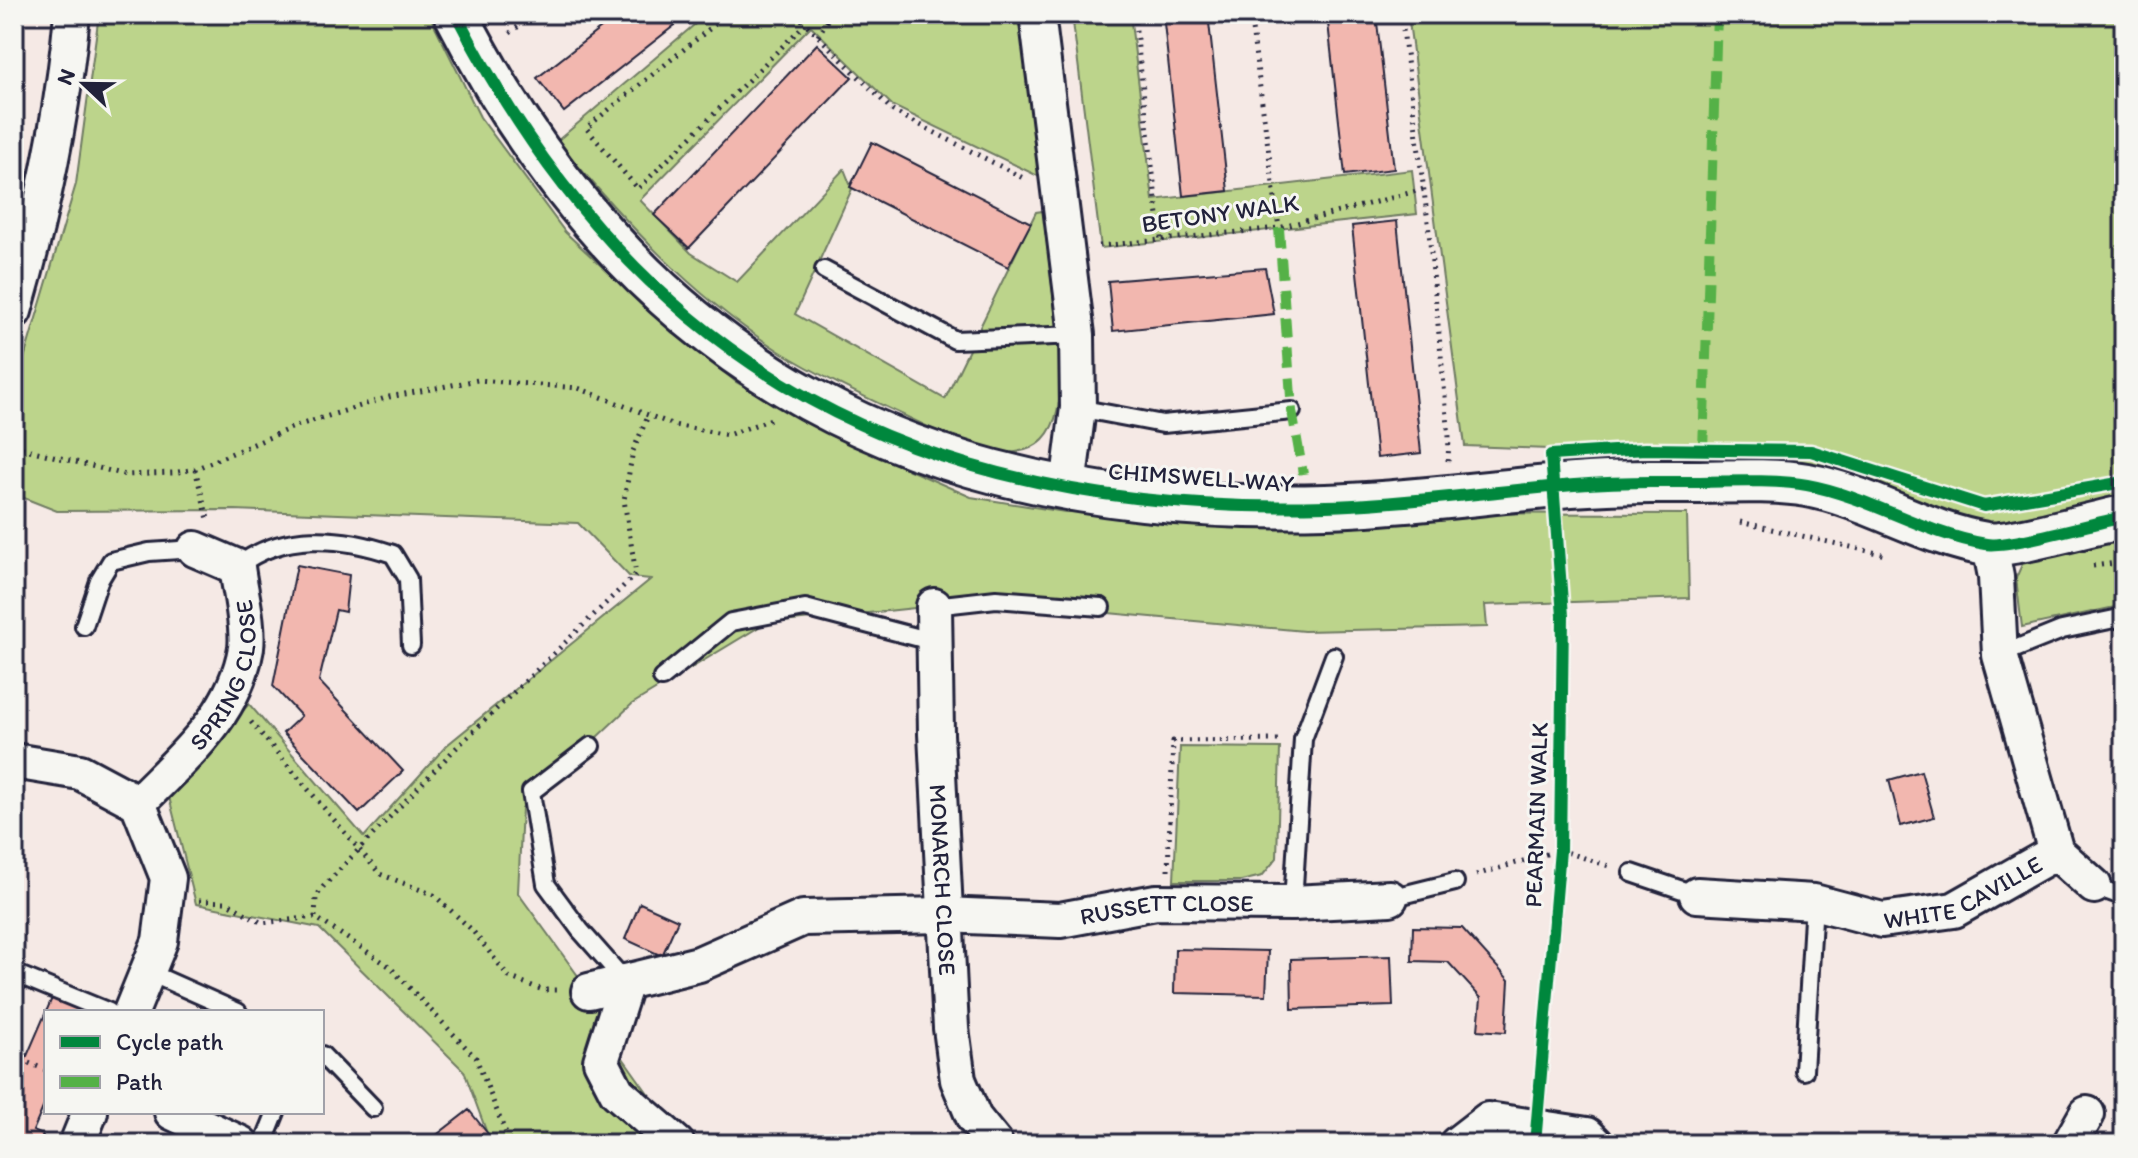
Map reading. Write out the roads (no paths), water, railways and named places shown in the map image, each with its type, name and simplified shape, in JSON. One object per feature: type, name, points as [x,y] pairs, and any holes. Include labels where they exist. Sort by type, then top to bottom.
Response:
[{"type":"street","points":[[14,311],[39,223],[66,78],[72,14]]},
{"type":"street","name":"CHIMSWELL WAY","points":[[456,14],[532,147],[588,221],[646,282],[706,330],[803,396],[852,423],[920,452],[992,474],[1068,487],[1145,499],[1232,504],[1325,506],[1641,482],[1806,485],[1990,546]]},
{"type":"street","points":[[1037,14],[1077,335],[1078,408],[1068,487]]},
{"type":"street","points":[[1990,546],[2124,517]]},
{"type":"street","name":"WHITE CAVILLE","points":[[1697,895],[1814,902],[1882,920],[1954,910],[2056,852],[2000,655],[1996,577],[1990,546]]},
{"type":"street","name":"SPRING CLOSE","points":[[138,803],[210,730],[230,698],[246,646],[214,557]]},
{"type":"street","name":"MONARCH CLOSE","points":[[934,606],[944,915],[951,1028],[958,1080],[974,1118],[995,1144]]},
{"type":"street","points":[[14,761],[80,772],[138,803],[168,878],[160,941],[132,1010]]},
{"type":"street","points":[[2056,852],[2109,891]]},
{"type":"street","name":"RUSSETT CLOSE","points":[[589,991],[699,964],[803,918],[944,915],[1060,920],[1167,902],[1293,903],[1390,898]]},
{"type":"street","points":[[626,982],[601,1061],[617,1092],[677,1144]]},
{"type":"street","points":[[77,1144],[89,1114]]},
{"type":"street","points":[[176,1114],[241,1144]]},
{"type":"street","points":[[2070,1144],[2087,1114]]},
{"type":"street","points":[[1457,1144],[1488,1120],[1587,1135],[1596,1144]]},
{"type":"lane","points":[[824,270],[955,340],[1077,335]]},
{"type":"lane","points":[[1078,408],[1163,424],[1292,411]]},
{"type":"lane","points":[[84,626],[99,581],[111,561],[149,552],[214,557],[257,551],[279,542],[345,542],[393,554],[408,579],[411,645]]},
{"type":"lane","points":[[934,606],[996,599],[1101,607]]},
{"type":"lane","points":[[662,678],[731,622],[805,608],[935,642]]},
{"type":"lane","points":[[2000,655],[2062,630],[2124,617]]},
{"type":"lane","points":[[1293,903],[1303,739],[1334,656]]},
{"type":"lane","points":[[591,746],[531,792],[546,884],[580,930],[626,982]]},
{"type":"lane","points":[[1632,873],[1697,895]]},
{"type":"lane","points":[[1390,898],[1455,882]]},
{"type":"lane","points":[[1804,1071],[1814,902]]},
{"type":"lane","points":[[148,972],[234,1010]]},
{"type":"lane","points":[[14,973],[104,1010]]},
{"type":"lane","points":[[324,1057],[373,1108]]},
{"type":"lane","points":[[263,1144],[275,1114]]}]
